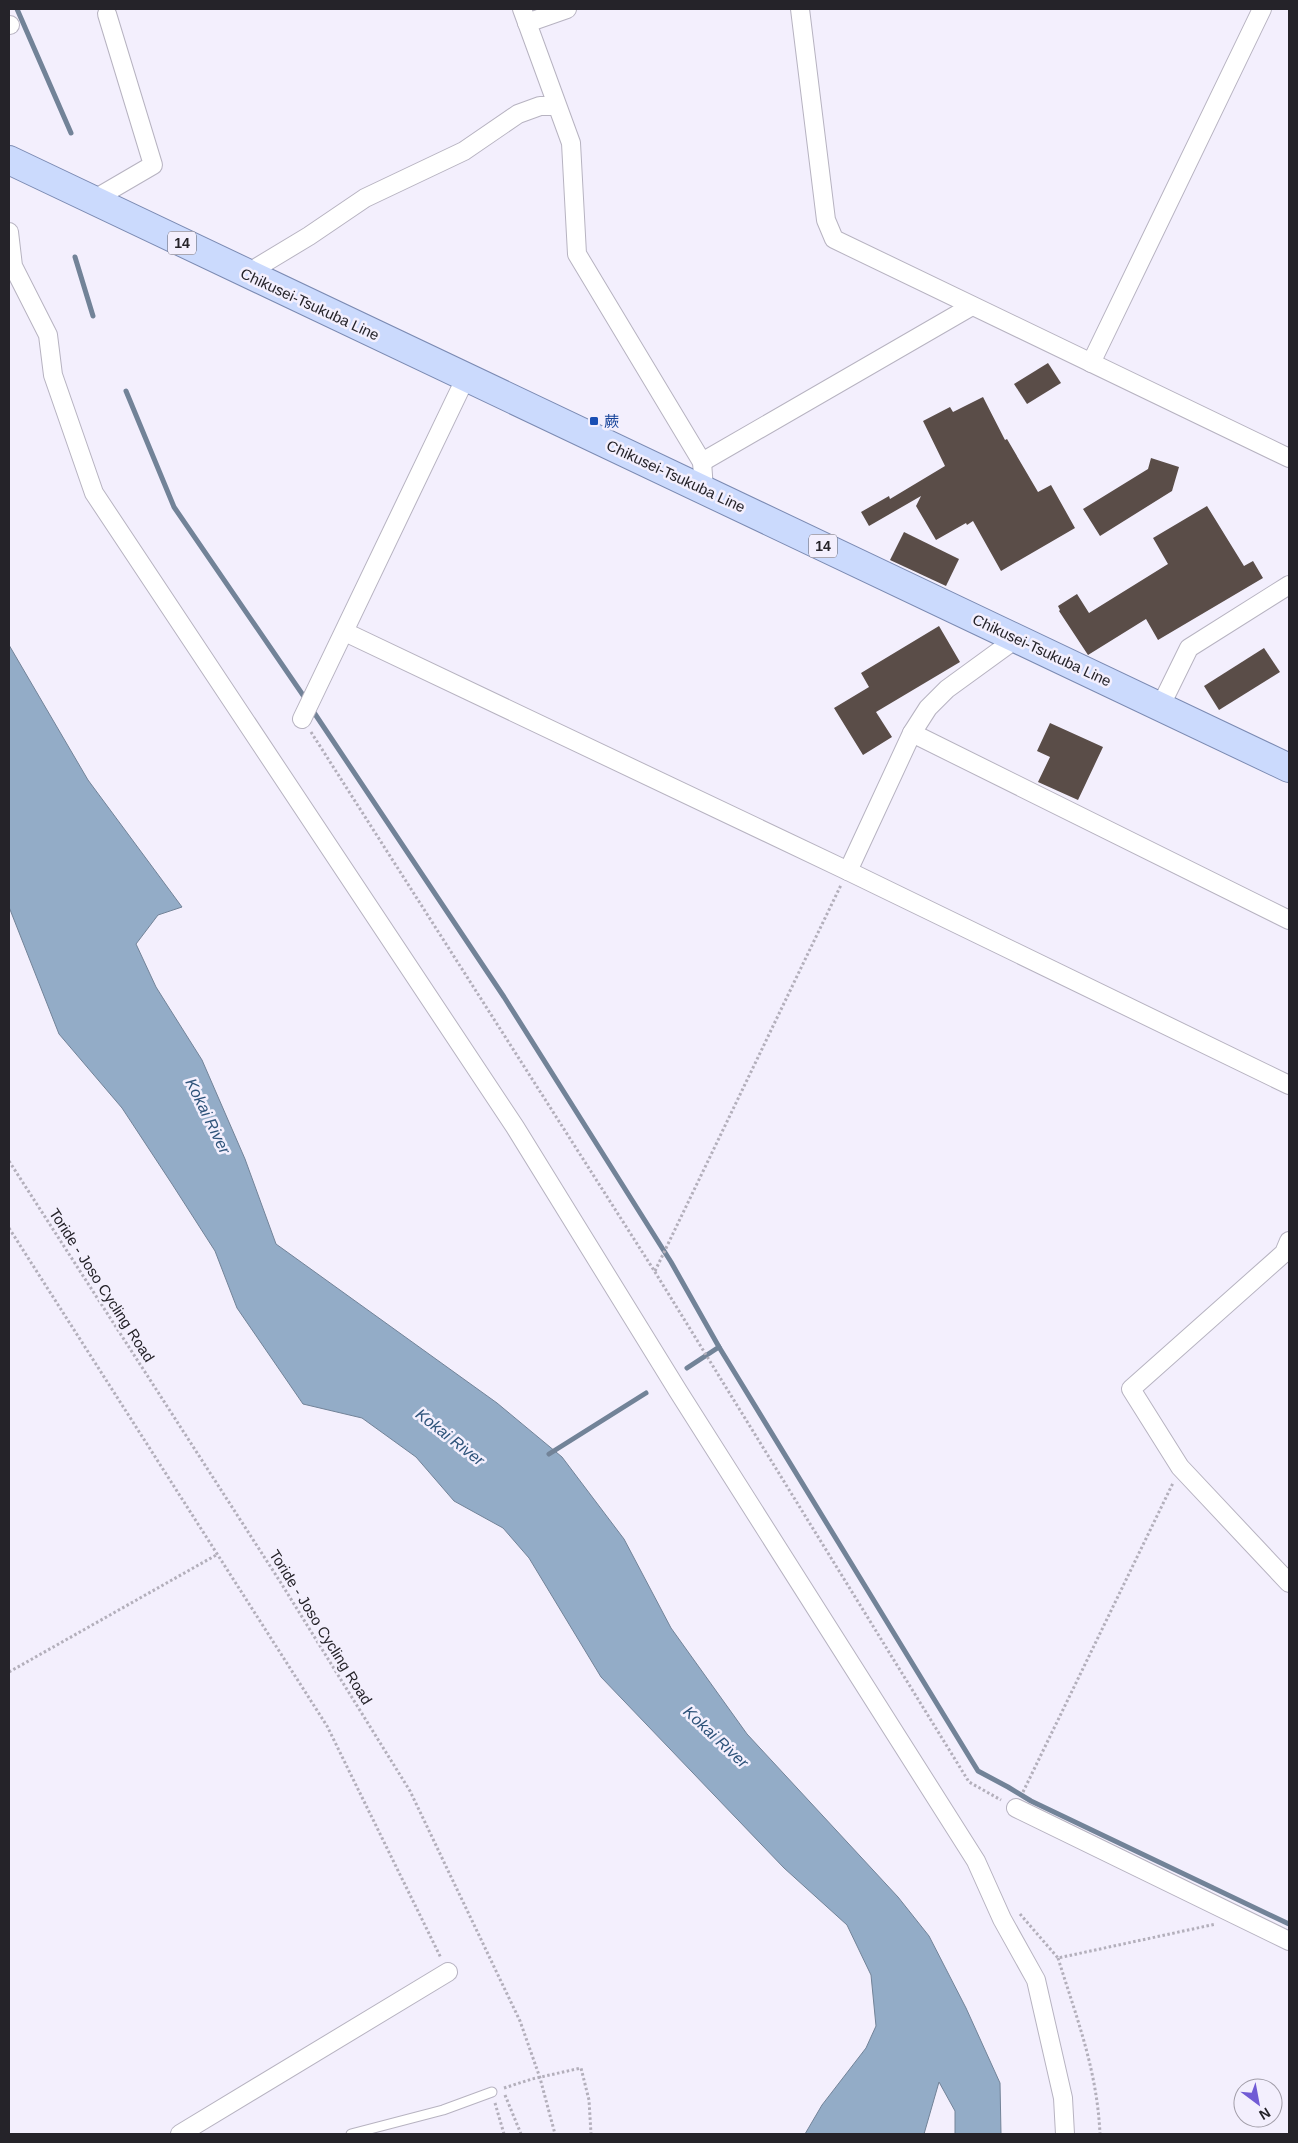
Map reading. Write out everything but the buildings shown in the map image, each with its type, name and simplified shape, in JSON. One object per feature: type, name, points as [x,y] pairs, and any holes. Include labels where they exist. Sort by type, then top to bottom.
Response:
[{"type":"main road","name":"Chikusei-Tsukuba Line","points":[[9,160],[1289,768]]},
{"type":"street","points":[[567,9],[525,16],[556,106],[571,143],[577,254],[702,462],[704,489]]},
{"type":"street","points":[[800,9],[826,220],[834,239],[1289,458]]},
{"type":"street","points":[[1091,363],[1262,9]]},
{"type":"street","points":[[93,200],[153,165],[107,14]]},
{"type":"street","points":[[246,274],[309,236],[366,198],[464,151],[518,114],[540,106],[556,106]]},
{"type":"street","points":[[9,232],[13,266],[48,335],[54,375],[94,492],[515,1126],[689,1407],[976,1861],[1002,1919],[1036,1980],[1063,2098],[1065,2134]]},
{"type":"street","points":[[702,462],[972,306]]},
{"type":"street","points":[[307,710],[466,377]]},
{"type":"street","points":[[1160,707],[1189,648],[1289,585]]},
{"type":"street","points":[[345,632],[848,871],[1289,1085]]},
{"type":"street","points":[[848,871],[912,733],[928,708],[947,689],[1016,638]]},
{"type":"street","points":[[912,733],[1289,920]]},
{"type":"street","points":[[1289,1241],[1284,1253],[1131,1389],[1180,1467],[1289,1583]]},
{"type":"street","points":[[1016,1808],[1289,1942]]},
{"type":"street","points":[[180,2134],[448,1972]]},
{"type":"lane","points":[[351,2134],[443,2110],[492,2092]]},
{"type":"path","points":[[307,710],[969,1782],[1016,1808]]},
{"type":"path","points":[[655,1272],[848,871]]},
{"type":"path","name":"Toride - Joso Cycling Road","points":[[9,1161],[281,1583],[410,1791],[520,2021],[540,2078],[555,2134]]},
{"type":"path","points":[[9,1228],[327,1726],[448,1972]]},
{"type":"path","points":[[1026,1787],[1180,1467]]},
{"type":"path","points":[[9,1672],[218,1554]]},
{"type":"path","points":[[1020,1913],[1058,1958],[1089,2052],[1099,2106],[1100,2134]]},
{"type":"path","points":[[1058,1958],[1241,1918]]},
{"type":"path","points":[[504,2134],[492,2092],[581,2068],[589,2100],[591,2134]]},
{"type":"path","points":[[502,2089],[521,2134]]},
{"type":"water","name":"Kokai River","points":[[9,645],[88,780],[182,907],[158,915],[136,944],[156,987],[202,1060],[245,1159],[276,1244],[497,1403],[562,1457],[624,1539],[671,1628],[747,1734],[898,1897],[929,1936],[966,2008],[1000,2083],[1001,2134],[955,2134],[955,2111],[939,2082],[924,2134],[805,2134],[822,2105],[866,2048],[876,2026],[871,1975],[847,1925],[784,1868],[601,1677],[529,1558],[503,1528],[454,1501],[416,1457],[362,1418],[303,1404],[237,1308],[215,1251],[172,1184],[122,1108],[59,1034],[9,907]]},
{"type":"waterway","points":[[17,9],[71,133]]},
{"type":"waterway","points":[[75,257],[93,316]]},
{"type":"waterway","points":[[126,391],[174,507],[307,701]]},
{"type":"waterway","points":[[311,708],[504,997],[671,1262],[719,1347],[978,1771],[1031,1801],[1289,1924]]},
{"type":"waterway","points":[[687,1368],[719,1347]]},
{"type":"waterway","points":[[549,1454],[646,1393]]},
{"type":"place","name":"蕨","points":[[594,421]]}]
